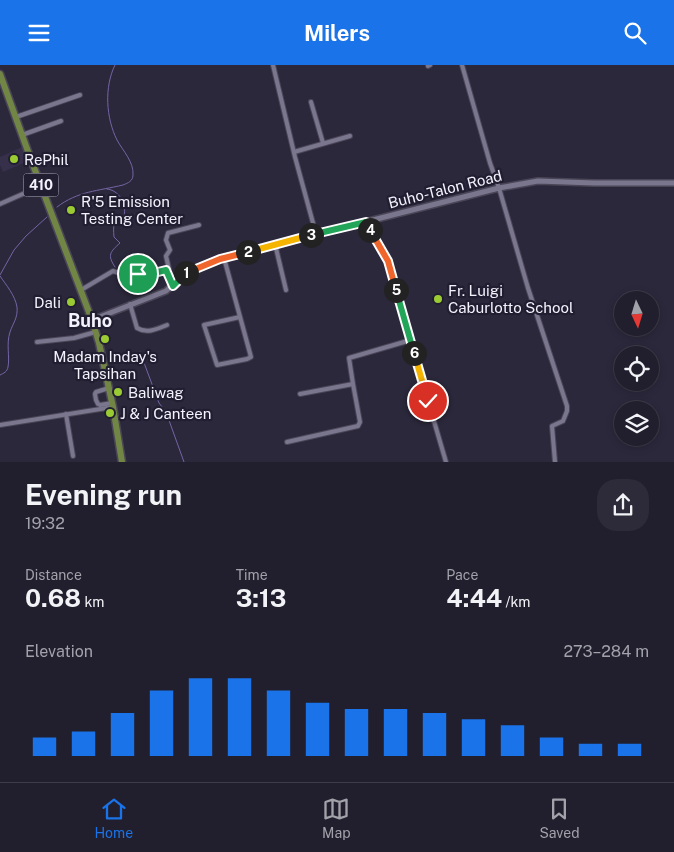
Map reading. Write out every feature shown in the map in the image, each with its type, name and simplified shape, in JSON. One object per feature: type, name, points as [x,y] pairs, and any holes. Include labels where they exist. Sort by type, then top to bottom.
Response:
[{"type":"main road","name":"410","points":[[0,74],[92,320],[113,405],[122,462]]},
{"type":"main road","name":"410","points":[[68,258],[103,363]]},
{"type":"street","points":[[274,65],[294,152],[316,234]]},
{"type":"street","points":[[462,65],[528,289],[548,344],[567,406],[563,421],[552,425],[555,462]]},
{"type":"street","points":[[16,117],[80,95]]},
{"type":"street","points":[[311,102],[323,143]]},
{"type":"street","points":[[22,135],[61,121]]},
{"type":"street","points":[[294,152],[350,136]]},
{"type":"street","name":"Buho-Talon Road","points":[[92,320],[166,291],[186,273],[224,258],[499,188],[538,181],[674,183]]},
{"type":"street","points":[[0,203],[41,186]]},
{"type":"street","points":[[366,222],[388,261],[446,462]]},
{"type":"street","points":[[173,286],[167,272],[169,269],[166,256],[170,250],[166,240],[168,233],[199,225]]},
{"type":"street","points":[[275,244],[286,290]]},
{"type":"street","points":[[224,258],[251,357],[217,365],[204,325],[240,317]]},
{"type":"street","points":[[81,290],[113,271],[124,275],[146,275],[166,270],[167,272]]},
{"type":"street","points":[[130,304],[137,328],[140,330],[150,331],[167,325]]},
{"type":"street","points":[[37,343],[74,338],[92,333]]},
{"type":"street","points":[[287,442],[358,427],[360,422],[349,358],[411,341]]},
{"type":"street","points":[[300,394],[352,384]]},
{"type":"street","points":[[109,388],[96,392],[96,400],[100,405],[113,405]]},
{"type":"street","points":[[0,425],[113,405]]},
{"type":"street","points":[[66,414],[73,456]]},
{"type":"shaded area","name":"RePhil","points":[[22,147],[28,161],[3,172],[0,165],[0,157]]},
{"type":"waterway","points":[[57,207],[81,195],[123,185],[132,179],[132,166],[117,140],[110,122],[108,93],[111,74],[115,65]]},
{"type":"waterway","points":[[107,189],[115,192],[121,198],[125,211],[124,216],[114,226],[114,237],[120,243],[110,257],[115,267]]},
{"type":"waterway","points":[[0,275],[14,250],[47,217]]},
{"type":"waterway","points":[[0,276],[10,290],[17,307],[16,317],[9,337],[8,367],[0,375]]},
{"type":"waterway","points":[[140,352],[159,403],[166,412],[184,462]]},
{"type":"place","name":"RePhil","points":[[14,159]]},
{"type":"place","name":"R'5 Emission Testing Center","points":[[71,210]]},
{"type":"place","name":"Fr. Luigi Caburlotto School","points":[[438,299]]},
{"type":"place","name":"Dali","points":[[71,302]]},
{"type":"place","name":"Madam Inday's Tapsihan","points":[[105,339]]},
{"type":"place","name":"Baliwag","points":[[118,392]]},
{"type":"place","name":"J & J Canteen","points":[[110,413]]},
{"type":"district","name":"Buho","points":[[90,320]]},
{"type":"route","points":[[138,274],[146,275],[166,270],[173,286],[186,273],[220,259],[366,222],[388,261],[428,401]]}]
